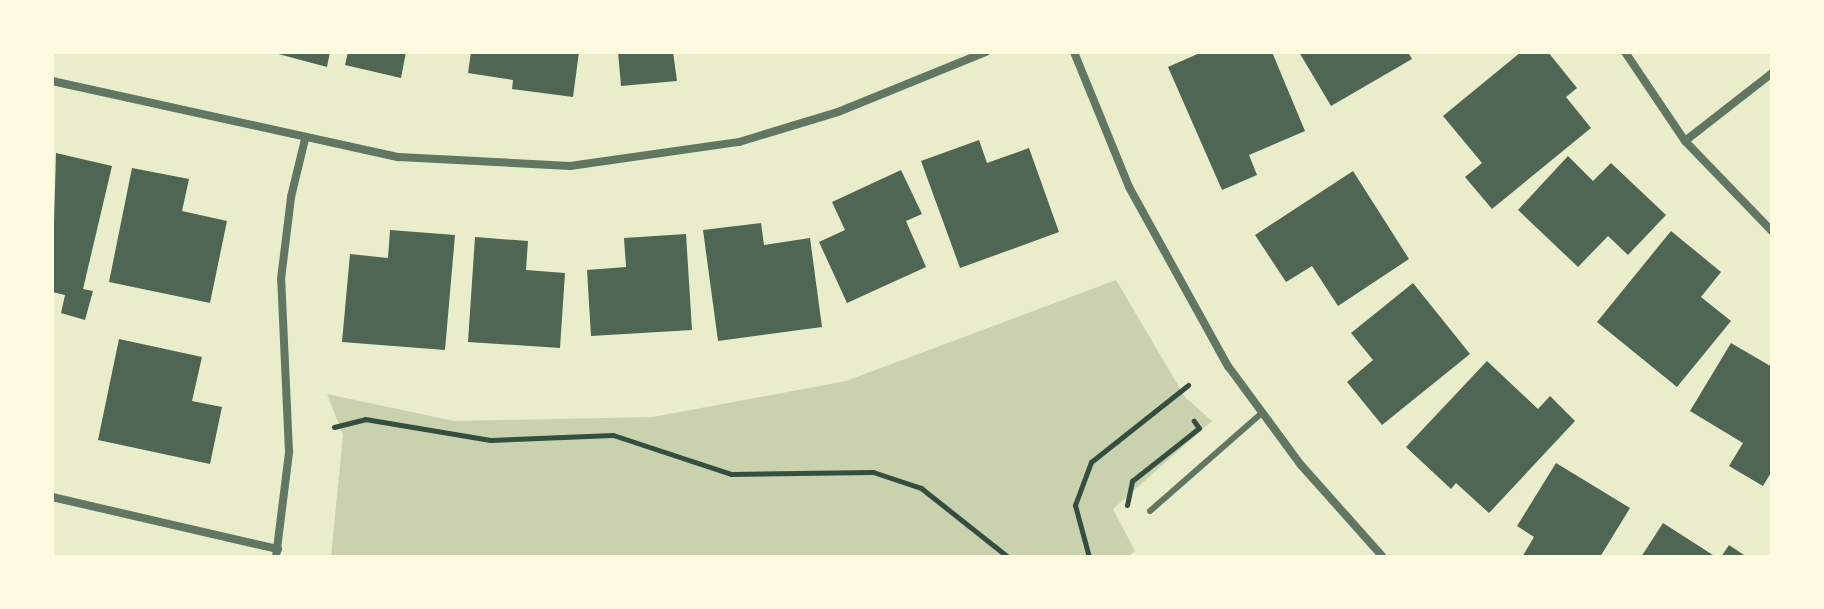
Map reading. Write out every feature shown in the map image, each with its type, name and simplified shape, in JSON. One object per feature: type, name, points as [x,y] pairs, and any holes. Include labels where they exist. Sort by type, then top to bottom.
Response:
[{"type":"street","points":[[52,81],[305,139],[399,157],[501,166],[570,166],[672,155],[838,112],[986,52]]},
{"type":"street","points":[[1074,52],[1129,187],[1185,296],[1262,413],[1383,557]]},
{"type":"street","points":[[1625,52],[1685,141],[1772,231]]},
{"type":"street","points":[[1685,141],[1772,73]]},
{"type":"street","points":[[52,497],[277,553],[289,452],[281,279],[291,197],[305,139]]},
{"type":"lane","points":[[1150,511],[1262,413]]},
{"type":"path","points":[[1089,557],[1075,505],[1091,462],[1188,385]]},
{"type":"path","points":[[334,427],[365,419],[490,440],[613,435],[731,474],[873,472],[921,488],[1008,557]]},
{"type":"path","points":[[1133,517],[1126,501],[1129,486],[1199,428],[1194,421]]},
{"type":"green space","points":[[1116,280],[1185,397],[1212,421],[1113,509],[1135,551],[1128,557],[331,557],[343,435],[327,394],[454,421],[653,417],[846,381]]},
{"type":"building","points":[[271,52],[330,52],[327,67]]},
{"type":"building","points":[[348,52],[406,52],[401,78],[345,65]]},
{"type":"building","points":[[471,52],[579,52],[573,97],[512,89],[513,80],[468,73]]},
{"type":"building","points":[[618,52],[673,52],[677,81],[621,86]]},
{"type":"building","points":[[1202,52],[1272,52],[1305,131],[1249,155],[1257,175],[1222,190],[1168,67]]},
{"type":"building","points":[[1299,52],[1408,52],[1412,59],[1331,106]]},
{"type":"building","points":[[1521,52],[1548,52],[1577,88],[1566,97],[1591,128],[1492,209],[1465,177],[1482,163],[1443,116]]},
{"type":"building","points":[[979,140],[987,163],[1029,148],[1059,232],[960,268],[921,161]]},
{"type":"building","points":[[56,153],[112,166],[83,289],[93,291],[85,320],[61,313],[65,295],[52,292]]},
{"type":"building","points":[[1568,156],[1593,181],[1611,163],[1666,215],[1628,255],[1608,236],[1578,267],[1518,210]]},
{"type":"building","points":[[132,168],[189,179],[182,211],[227,221],[210,303],[109,282]]},
{"type":"building","points":[[901,170],[922,214],[906,221],[926,267],[847,303],[819,242],[845,230],[832,202]]},
{"type":"building","points":[[1353,171],[1409,259],[1338,306],[1312,266],[1286,282],[1255,235]]},
{"type":"building","points":[[761,223],[764,245],[810,238],[822,327],[718,341],[703,230]]},
{"type":"building","points":[[390,230],[455,235],[445,350],[342,342],[350,254],[388,258]]},
{"type":"building","points":[[1671,231],[1721,272],[1701,297],[1731,321],[1677,387],[1597,322]]},
{"type":"building","points":[[686,234],[692,330],[591,336],[587,270],[626,267],[624,238]]},
{"type":"building","points":[[475,237],[528,241],[526,270],[565,273],[560,348],[468,342]]},
{"type":"building","points":[[1413,283],[1470,354],[1382,425],[1347,382],[1373,360],[1351,333]]},
{"type":"building","points":[[119,339],[202,357],[192,401],[222,407],[210,464],[98,440]]},
{"type":"building","points":[[1731,343],[1772,367],[1772,471],[1763,486],[1729,466],[1743,443],[1690,411]]},
{"type":"building","points":[[1487,361],[1538,409],[1550,396],[1575,421],[1489,513],[1456,483],[1451,489],[1406,447]]},
{"type":"building","points":[[1556,463],[1630,508],[1600,557],[1522,557],[1534,537],[1517,526]]},
{"type":"building","points":[[1663,523],[1716,557],[1641,557]]},
{"type":"building","points":[[1729,545],[1747,557],[1721,557]]}]
